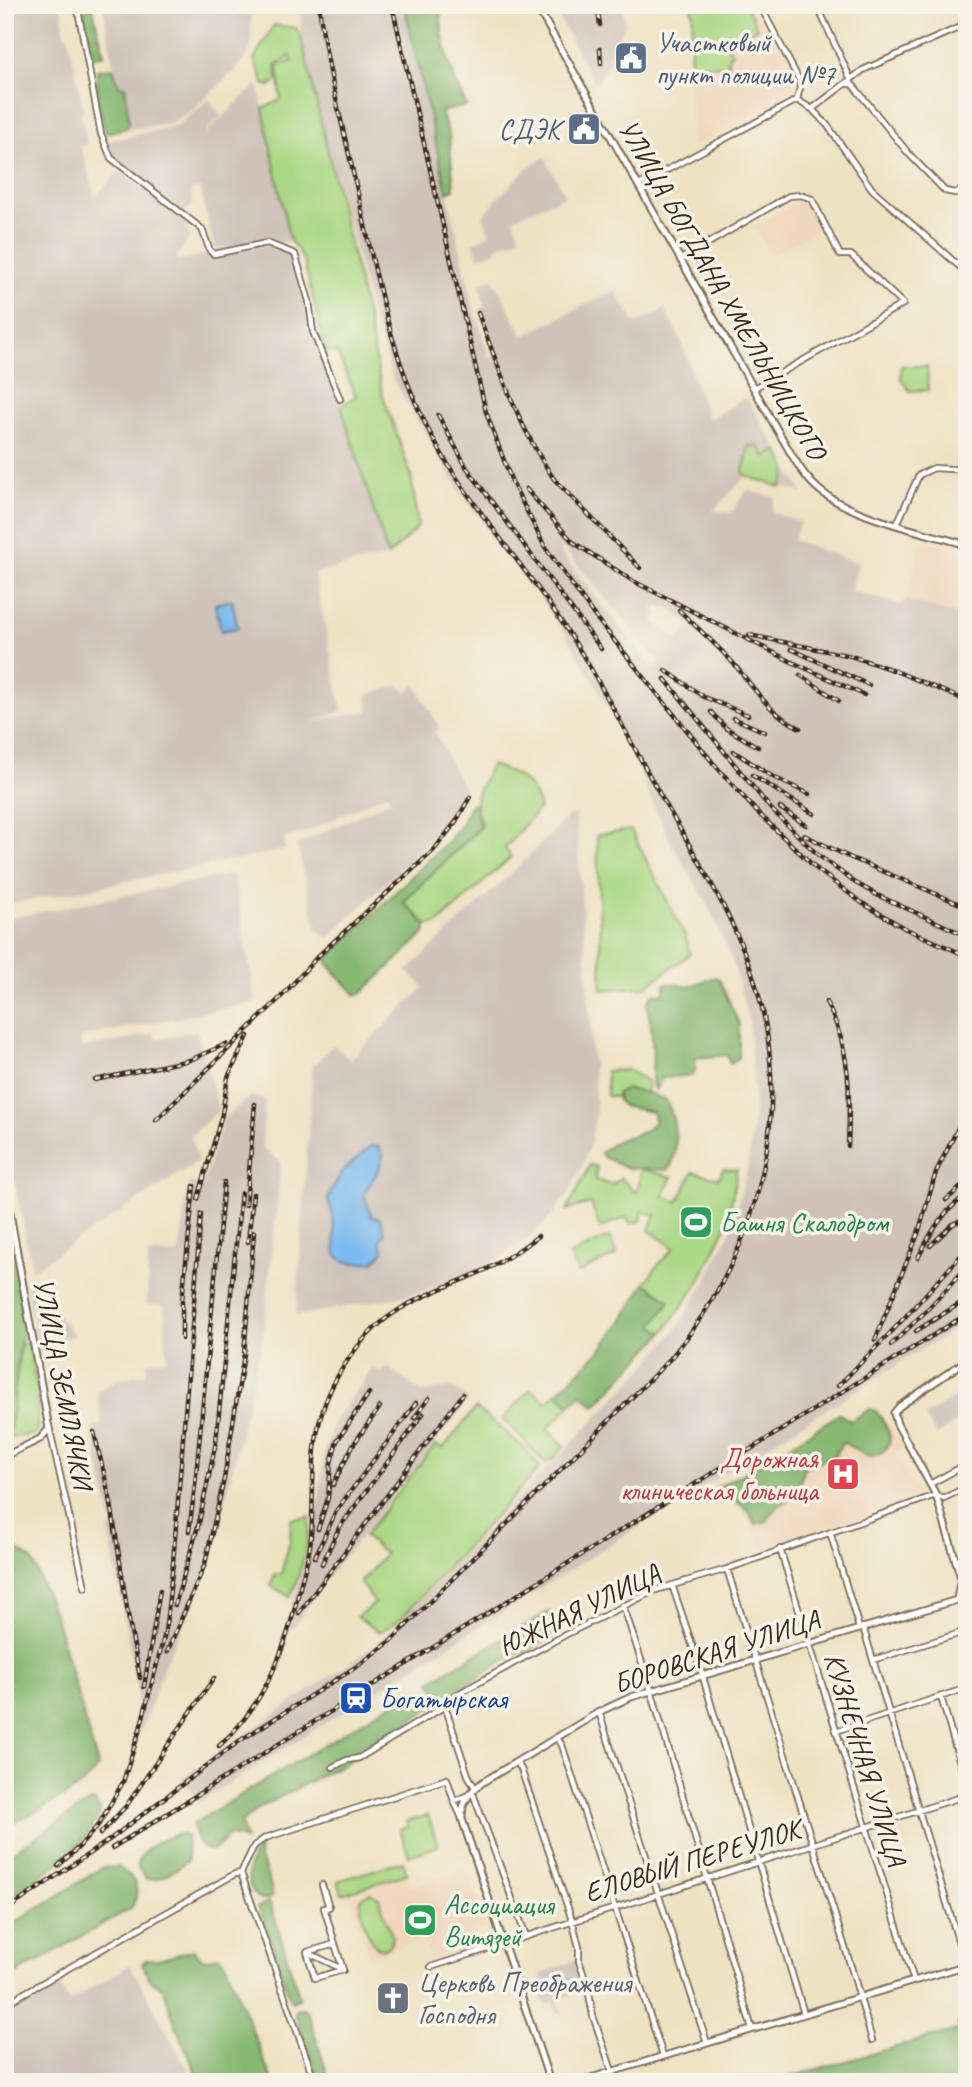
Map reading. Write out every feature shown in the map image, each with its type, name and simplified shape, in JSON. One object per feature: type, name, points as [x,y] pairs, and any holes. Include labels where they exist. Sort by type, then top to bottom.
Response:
[{"type":"street","points":[[77,5],[101,134],[111,158],[146,188],[202,229],[210,251],[214,254],[267,243],[295,254],[309,301],[313,332],[340,399]]},
{"type":"street","name":"УЛИЦА БОГДАНА ХМЕЛЬНИЦКОГО","points":[[536,5],[794,459],[816,487],[843,505],[967,545]]},
{"type":"street","points":[[639,185],[797,100],[799,80],[760,5]]},
{"type":"street","points":[[817,5],[851,80]]},
{"type":"street","points":[[812,109],[863,69],[967,24]]},
{"type":"street","points":[[846,84],[852,84],[909,154],[945,191],[955,193],[967,189]]},
{"type":"street","points":[[797,100],[812,109],[828,126],[872,189],[967,273]]},
{"type":"street","points":[[681,259],[789,196],[801,195],[812,199],[841,255],[852,255],[903,304],[754,388]]},
{"type":"street","points":[[897,524],[916,478],[922,472],[934,468],[967,470]]},
{"type":"street","name":"УЛИЦА ЗЕМЛЯЧКИ","points":[[5,1186],[49,1425],[85,1587]]},
{"type":"street","points":[[957,1599],[961,1582],[936,1495],[897,1424],[894,1413],[900,1406],[967,1360]]},
{"type":"street","points":[[5,1456],[44,1437],[49,1425]]},
{"type":"street","points":[[930,1484],[967,1464]]},
{"type":"street","name":"ЮЖНАЯ УЛИЦА","points":[[333,1767],[343,1761],[359,1758],[445,1706],[456,1695],[623,1605],[672,1585],[727,1569],[936,1495],[944,1498],[967,1488]]},
{"type":"street","points":[[578,2082],[593,2080],[612,2071],[966,1966],[873,1660],[830,1532]]},
{"type":"street","name":"КУЗНЕЧНАЯ УЛИЦА","points":[[780,1549],[914,1981]]},
{"type":"street","points":[[956,1561],[967,1557]]},
{"type":"street","points":[[727,1569],[872,2040]]},
{"type":"street","points":[[672,1585],[702,1674],[804,2014]]},
{"type":"street","name":"БОРОВСКАЯ УЛИЦА","points":[[454,1801],[599,1712],[631,1696],[967,1597]]},
{"type":"street","points":[[623,1605],[752,2029]]},
{"type":"street","points":[[873,1660],[967,1631]]},
{"type":"street","points":[[836,1731],[967,1688]]},
{"type":"street","points":[[941,1697],[967,1787]]},
{"type":"street","points":[[445,1706],[472,1791],[526,1936]]},
{"type":"street","points":[[599,1712],[707,2043]]},
{"type":"street","points":[[557,1738],[562,1745],[663,2056]]},
{"type":"street","points":[[516,1762],[521,1769],[572,1920],[593,2015],[612,2071]]},
{"type":"street","points":[[315,2082],[241,1873],[254,1846],[265,1838],[447,1779],[550,2082]]},
{"type":"street","points":[[461,1817],[472,1791]]},
{"type":"street","name":"ЕЛОВЫЙ ПЕРЕУЛОК","points":[[431,1967],[967,1795]]},
{"type":"street","points":[[5,2004],[187,1900],[241,1873]]},
{"type":"street","points":[[322,1885],[330,1907],[324,1908],[343,1970]]},
{"type":"street","points":[[335,1944],[307,1952],[315,1978],[343,1970]]},
{"type":"street","points":[[311,1951],[313,1955],[343,1970]]},
{"type":"shaded area","points":[[5,5],[61,5],[65,35],[68,35],[84,112],[81,113],[87,144],[81,146],[95,196],[120,172],[183,217],[190,237],[177,255],[178,260],[210,254],[211,257],[266,245],[294,256],[308,306],[311,328],[341,406],[388,556],[314,573],[342,711],[310,722],[369,711],[367,695],[399,685],[407,692],[415,684],[440,728],[434,731],[465,791],[444,822],[417,853],[329,937],[317,930],[297,845],[391,800],[387,793],[308,831],[284,838],[285,850],[5,905]]},
{"type":"shaded area","points":[[103,5],[251,5],[251,48],[243,62],[193,110],[170,123],[125,130]]},
{"type":"shaded area","points":[[301,5],[404,5],[474,309],[489,357],[497,354],[480,309],[484,307],[480,284],[493,278],[523,336],[615,290],[635,324],[664,309],[681,341],[708,420],[746,397],[803,493],[746,476],[713,511],[731,513],[747,490],[775,497],[772,512],[800,522],[793,540],[858,563],[851,591],[900,605],[906,600],[967,617],[967,1321],[199,1802],[181,1779],[380,1642],[644,1368],[680,1324],[705,1282],[730,1231],[747,1171],[755,1106],[749,1021],[733,962],[706,901],[670,841],[611,711],[562,628],[460,491],[394,381],[373,318],[301,37]],"holes":[[[562,547],[660,662],[654,669],[559,551]],[[653,607],[669,607],[690,627],[676,640],[653,620],[658,616]]]},
{"type":"shaded area","points":[[552,5],[623,5],[625,25],[598,83],[593,80]]},
{"type":"shaded area","points":[[708,5],[754,5],[798,90],[693,147],[688,77],[693,13]]},
{"type":"shaded area","points":[[258,83],[290,241],[278,243],[272,239],[215,250],[200,188],[191,189],[192,205],[184,213],[118,164],[104,142],[179,124],[209,100],[221,117],[208,128],[204,138]]},
{"type":"shaded area","points":[[545,157],[565,196],[514,218],[520,238],[496,247],[497,251],[479,257],[473,243],[490,234],[483,217],[528,167]]},
{"type":"shaded area","points":[[802,199],[819,229],[770,256],[754,226]]},
{"type":"shaded area","points":[[922,539],[967,550],[967,561],[953,612],[906,600]]},
{"type":"shaded area","points":[[576,814],[596,1112],[591,1141],[568,1194],[549,1219],[526,1241],[483,1268],[420,1293],[296,1316],[313,1065],[333,1045],[350,1060],[424,987],[407,971],[569,815]]},
{"type":"shaded area","points":[[233,874],[256,1002],[80,1037],[82,1048],[154,1034],[155,1039],[197,1031],[219,1110],[191,1136],[198,1161],[32,1270],[5,1132],[5,919]]},
{"type":"shaded area","points":[[250,1096],[265,1099],[262,1147],[281,1162],[264,1330],[216,1543],[192,1607],[166,1661],[142,1730],[137,1729],[137,1687],[108,1530],[113,1527],[92,1428],[102,1425],[98,1391],[119,1378],[146,1374],[148,1361],[167,1359],[164,1305],[147,1305],[148,1254],[179,1254],[189,1182],[202,1185],[224,1118]]},
{"type":"shaded area","points":[[32,1283],[75,1336],[37,1343],[27,1287]]},
{"type":"shaded area","points":[[387,1367],[423,1393],[452,1387],[469,1399],[318,1590],[293,1628],[286,1626],[314,1531],[325,1449],[334,1422],[373,1368],[380,1373]]},
{"type":"shaded area","points":[[960,1393],[963,1397],[967,1394],[967,1401],[964,1403],[967,1415],[937,1435],[925,1417]]},
{"type":"shaded area","name":"Дорожная клиническая больница","points":[[877,1408],[902,1447],[894,1452],[918,1493],[897,1505],[762,1548],[739,1498]]},
{"type":"shaded area","points":[[468,1869],[487,1928],[474,1932],[479,1948],[431,1964],[423,1940],[369,1956],[350,1896],[406,1877],[408,1886],[411,1887]]},
{"type":"shaded area","points":[[576,1960],[586,1990],[558,2000],[562,2013],[559,2014],[554,2002],[545,2005],[541,1996],[547,1993],[540,1974]]},
{"type":"shaded area","points":[[130,1965],[195,2082],[5,2082],[5,2015],[60,1985],[69,2002]]},
{"type":"green space","points":[[92,5],[104,55],[91,58],[90,38],[82,12]]},
{"type":"green space","points":[[404,5],[440,5],[447,55],[466,106],[441,112],[449,135],[454,189],[447,192]]},
{"type":"green space","points":[[692,5],[746,5],[757,28],[727,44],[732,53],[728,57],[728,66],[690,65]]},
{"type":"green space","points":[[274,25],[296,28],[301,37],[368,321],[382,393],[411,475],[418,527],[388,556],[341,406],[356,396],[337,353],[326,351],[304,262],[290,241],[263,109],[281,99],[278,65],[292,62],[291,56],[276,64],[277,81],[269,86],[264,84],[254,59]]},
{"type":"green space","points":[[113,68],[119,86],[125,86],[129,123],[126,128],[106,133],[98,101],[97,70]]},
{"type":"green space","points":[[901,366],[927,366],[928,390],[910,391],[901,379]]},
{"type":"green space","points":[[758,445],[765,457],[778,450],[784,460],[786,476],[781,487],[746,476],[743,472],[749,446]]},
{"type":"green space","points":[[491,765],[527,783],[540,807],[505,848],[511,857],[437,924],[428,925],[404,902],[482,826],[478,816],[477,794]]},
{"type":"green space","points":[[471,804],[474,804],[480,827],[403,902],[426,925],[426,932],[361,994],[356,995],[327,963],[327,959],[450,839]]},
{"type":"green space","points":[[631,830],[686,938],[690,954],[645,987],[602,990],[597,835]]},
{"type":"green space","points":[[716,977],[739,1024],[739,1058],[730,1063],[727,1055],[695,1058],[695,1071],[692,1075],[662,1078],[655,1090],[652,1086],[651,1026],[647,1004],[653,994],[664,993],[665,984],[686,987]]},
{"type":"green space","points":[[628,1070],[647,1081],[646,1099],[607,1096],[606,1071]]},
{"type":"green space","points":[[626,1089],[666,1100],[675,1135],[674,1155],[668,1170],[626,1168],[603,1157],[601,1152],[613,1143],[641,1133],[655,1121],[652,1112],[623,1106],[618,1101],[617,1093]]},
{"type":"green space","points":[[590,1165],[597,1167],[595,1180],[612,1185],[621,1178],[635,1192],[638,1189],[641,1169],[672,1177],[663,1196],[678,1202],[693,1172],[719,1178],[723,1169],[737,1170],[728,1222],[699,1282],[663,1333],[653,1325],[670,1301],[645,1283],[674,1248],[649,1230],[656,1215],[642,1211],[642,1220],[631,1224],[627,1217],[600,1228],[591,1203],[567,1210]]},
{"type":"green space","points":[[5,1209],[25,1325],[20,1344],[9,1437],[5,1438]]},
{"type":"green space","points":[[609,1237],[617,1255],[578,1273],[570,1255]]},
{"type":"green space","points":[[645,1283],[670,1301],[653,1325],[663,1333],[595,1406],[582,1394],[570,1405],[557,1393],[598,1353]]},
{"type":"green space","points":[[28,1343],[38,1395],[37,1434],[9,1437],[21,1344]]},
{"type":"green space","points":[[531,1389],[546,1402],[557,1393],[570,1405],[547,1430],[564,1445],[553,1460],[545,1463],[503,1419]]},
{"type":"green space","points":[[476,1408],[525,1449],[539,1466],[537,1471],[400,1619],[380,1632],[357,1617],[375,1603],[360,1583],[385,1554],[364,1536],[435,1445],[443,1448]]},
{"type":"green space","points":[[870,1409],[876,1411],[889,1434],[890,1440],[885,1450],[868,1456],[842,1443],[835,1455],[805,1467],[798,1488],[787,1501],[777,1506],[766,1522],[755,1524],[749,1511],[729,1496],[713,1499],[709,1495],[716,1488],[759,1465],[839,1414],[851,1421]]},
{"type":"green space","points":[[310,1517],[303,1558],[290,1597],[271,1586],[275,1574],[281,1574],[290,1541],[291,1519]]},
{"type":"green space","points":[[5,1535],[9,1543],[32,1560],[55,1616],[98,1766],[70,1793],[5,1828]]},
{"type":"green space","points":[[549,1612],[555,1614],[561,1629],[557,1633],[526,1652],[507,1659],[443,1700],[430,1681]]},
{"type":"green space","points":[[413,1691],[422,1693],[433,1706],[349,1761],[259,1808],[241,1823],[246,1840],[228,1835],[220,1845],[211,1850],[200,1843],[193,1824]]},
{"type":"green space","points":[[91,1801],[95,1802],[101,1811],[84,1838],[60,1861],[5,1899],[5,1857]]},
{"type":"green space","points":[[428,1815],[438,1846],[409,1856],[400,1829],[408,1827],[406,1822]]},
{"type":"green space","points":[[181,1834],[186,1836],[188,1860],[163,1876],[146,1879],[137,1865],[144,1853],[161,1840]]},
{"type":"green space","points":[[260,1846],[259,1860],[264,1866],[273,1894],[271,1898],[261,1900],[251,1888],[248,1874],[255,1852]]},
{"type":"green space","points":[[403,1861],[407,1874],[342,1894],[338,1881]]},
{"type":"green space","points":[[118,1867],[135,1885],[136,1896],[131,1908],[5,1980],[5,1929],[102,1868]]},
{"type":"green space","points":[[370,1893],[379,1898],[392,1936],[391,1944],[384,1949],[378,1948],[373,1942],[362,1914],[361,1899]]},
{"type":"green space","points":[[268,1902],[299,1996],[299,1999],[291,2002],[258,1907]]},
{"type":"green space","points":[[194,1950],[203,1960],[218,1956],[225,1962],[271,2078],[269,2082],[201,2082],[181,2039],[165,1992],[150,1979],[142,1964],[147,1959],[158,1960]]},
{"type":"green space","points":[[303,2008],[308,2013],[327,2073],[321,2081],[318,2080],[295,2013],[297,2009]]},
{"type":"green space","points":[[964,2028],[967,2036],[967,2082],[771,2082]]},
{"type":"water","points":[[232,600],[238,628],[221,631],[215,604]]},
{"type":"water","points":[[371,1146],[379,1147],[383,1155],[379,1169],[364,1194],[372,1217],[380,1218],[385,1233],[380,1241],[384,1251],[374,1262],[344,1261],[336,1254],[333,1216],[328,1200],[341,1173]]},
{"type":"railway","points":[[5,1911],[109,1840],[238,1742],[359,1665],[391,1641],[670,1359],[703,1315],[729,1268],[750,1218],[764,1167],[771,1114],[770,1060],[762,1006],[745,954],[716,893],[582,653],[456,477],[415,401],[393,339],[376,276],[330,71],[319,5]]},
{"type":"railway","points":[[392,5],[486,412],[512,482],[545,547],[593,614],[714,764],[757,812],[818,870],[862,903],[906,929],[967,956]]},
{"type":"railway","points":[[597,5],[600,25]]},
{"type":"railway","points":[[600,49],[601,63]]},
{"type":"railway","points":[[478,313],[511,399],[554,479],[640,568]]},
{"type":"railway","points":[[438,415],[467,468],[601,649]]},
{"type":"railway","points":[[526,489],[573,542],[633,581],[792,662],[864,695]]},
{"type":"railway","points":[[679,610],[734,664],[770,707],[800,728]]},
{"type":"railway","points":[[749,635],[851,656],[893,670],[967,701]]},
{"type":"railway","points":[[791,649],[869,685]]},
{"type":"railway","points":[[665,670],[704,697],[748,715]]},
{"type":"railway","points":[[800,675],[839,701]]},
{"type":"railway","points":[[665,679],[771,809],[818,855],[854,882],[877,895],[967,936]]},
{"type":"railway","points":[[711,712],[726,728],[758,747]]},
{"type":"railway","points":[[733,718],[765,732]]},
{"type":"railway","points":[[733,751],[773,777],[809,794]]},
{"type":"railway","points":[[752,775],[814,814]]},
{"type":"railway","points":[[156,1120],[281,997],[318,956],[433,851],[455,823],[470,797]]},
{"type":"railway","points":[[780,808],[806,825]]},
{"type":"railway","points":[[804,835],[967,907]]},
{"type":"railway","points":[[826,1002],[841,1037],[845,1055],[849,1090],[848,1146]]},
{"type":"railway","points":[[198,1199],[222,1114],[228,1077],[248,1036]]},
{"type":"railway","points":[[95,1080],[190,1060],[226,1044]]},
{"type":"railway","points":[[246,1205],[255,1104]]},
{"type":"railway","points":[[875,1340],[918,1234],[936,1172],[967,1110]]},
{"type":"railway","points":[[189,1531],[224,1182]]},
{"type":"railway","points":[[946,1200],[967,1182]]},
{"type":"railway","points":[[182,1339],[182,1301],[194,1186]]},
{"type":"railway","points":[[175,1605],[199,1523],[216,1442],[241,1193]]},
{"type":"railway","points":[[248,1242],[253,1194]]},
{"type":"railway","points":[[918,1258],[944,1215],[967,1195]]},
{"type":"railway","points":[[58,1866],[99,1824],[123,1782],[165,1633],[201,1214]]},
{"type":"railway","points":[[930,1246],[953,1224],[967,1217]]},
{"type":"railway","points":[[167,1652],[205,1564],[224,1479],[244,1354],[254,1232]]},
{"type":"railway","points":[[219,1746],[236,1729],[262,1692],[273,1672],[289,1629],[310,1543],[314,1462],[320,1418],[339,1374],[355,1350],[383,1321],[414,1301],[492,1266],[538,1236]]},
{"type":"railway","points":[[838,1386],[967,1249]]},
{"type":"railway","points":[[891,1345],[967,1267]]},
{"type":"railway","points":[[916,1331],[967,1299]]},
{"type":"railway","points":[[112,1848],[967,1314]]},
{"type":"railway","points":[[318,1529],[328,1498],[331,1463],[337,1441],[369,1393]]},
{"type":"railway","points":[[299,1613],[463,1394]]},
{"type":"railway","points":[[414,1418],[429,1398]]},
{"type":"railway","points":[[315,1557],[336,1511],[416,1403]]},
{"type":"railway","points":[[333,1485],[353,1445],[380,1407]]},
{"type":"railway","points":[[322,1564],[339,1528],[423,1414]]},
{"type":"railway","points":[[94,1432],[111,1503],[140,1678]]},
{"type":"railway","points":[[144,1687],[160,1590]]},
{"type":"railway","points":[[100,1834],[127,1805],[214,1678]]},
{"type":"place","name":"Участковый пункт полиции №7","points":[[631,58]]},
{"type":"place","name":"СДЭК","points":[[584,129]]},
{"type":"place","name":"Башня Скалодром","points":[[696,1222]]},
{"type":"place","name":"Дорожная клиническая больница","points":[[843,1474]]},
{"type":"place","name":"Богатырская","points":[[356,1698]]},
{"type":"place","name":"Ассоциация Витязей","points":[[420,1920]]},
{"type":"place","name":"Церковь Преображения Господня","points":[[393,1998]]}]
